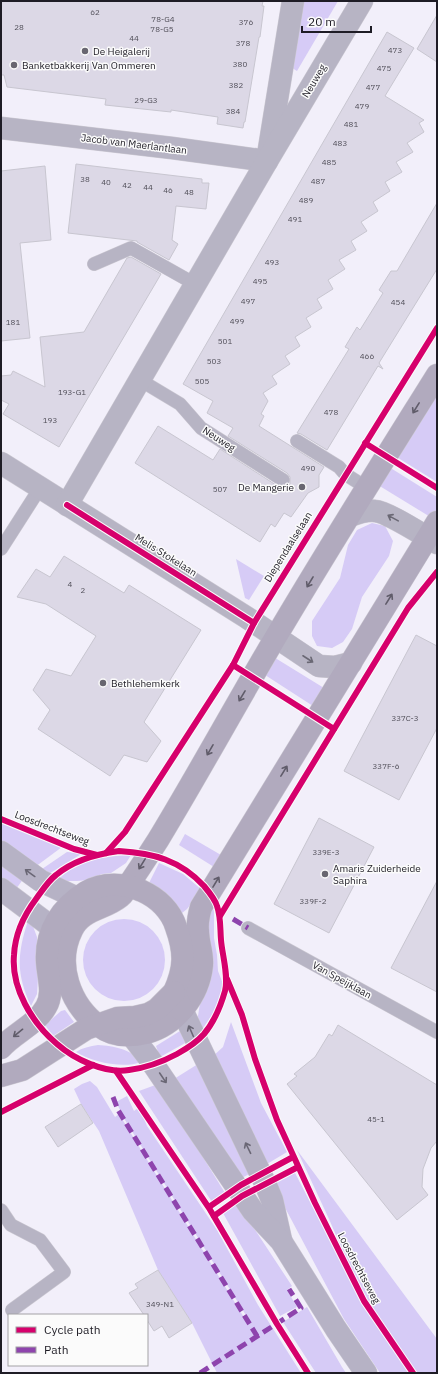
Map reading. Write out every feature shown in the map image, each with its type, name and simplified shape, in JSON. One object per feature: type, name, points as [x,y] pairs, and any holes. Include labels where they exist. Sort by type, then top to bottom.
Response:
[{"type":"main road","points":[[1,1048],[41,1014],[47,1006],[50,996],[47,961],[49,944],[61,934],[72,931],[77,922],[93,910],[112,903],[129,885],[158,839],[275,638],[437,375]]},
{"type":"main road","points":[[1,1076],[22,1070],[79,1033],[97,1025],[117,1018],[135,1017],[148,1014],[178,1001],[191,998],[197,986],[202,967],[202,954],[197,930],[203,903],[351,662],[434,534]]},
{"type":"main road","points":[[1,852],[41,880],[77,898]]},
{"type":"main road","points":[[114,884],[129,885],[148,894],[161,903],[171,915],[181,940],[183,960],[178,1001],[169,1022],[156,1030],[132,1036],[116,1035],[106,1031],[84,1014],[75,1000],[66,977],[59,916],[77,898],[88,891],[98,887],[114,884]]},
{"type":"main road","points":[[1,889],[61,934]]},
{"type":"main road","points":[[178,1001],[265,1183],[272,1200],[281,1241]]},
{"type":"main road","points":[[132,1036],[149,1058],[253,1212],[281,1241],[336,1329],[366,1373]]},
{"type":"street","name":"Neuweg","points":[[267,161],[292,1]]},
{"type":"street","name":"Neuweg","points":[[67,505],[362,1]]},
{"type":"street","name":"Jacob van Maerlantlaan","points":[[1,128],[172,148],[267,161]]},
{"type":"street","name":"Melis Stokelaan","points":[[1,463],[246,617],[275,638],[319,666],[335,667],[351,662]]},
{"type":"street","points":[[350,516],[368,511],[383,512],[434,534]]},
{"type":"lane","points":[[94,264],[131,248],[195,284]]},
{"type":"lane","name":"Neuweg","points":[[140,380],[180,404],[201,428],[283,480]]},
{"type":"lane","points":[[297,441],[339,467],[345,474],[367,488]]},
{"type":"lane","points":[[1,550],[40,488]]},
{"type":"lane","name":"Van Speijklaan","points":[[248,928],[437,1032]]},
{"type":"lane","points":[[1,1210],[10,1225],[40,1240],[64,1272],[12,1310]]},
{"type":"shaded area","points":[[299,1],[338,1],[297,71],[289,66]]},
{"type":"shaded area","points":[[437,389],[437,482],[395,456]]},
{"type":"shaded area","points":[[389,467],[437,497],[437,509],[432,518],[378,485]]},
{"type":"shaded area","points":[[372,523],[385,526],[393,541],[389,556],[362,597],[352,629],[343,642],[332,648],[317,646],[312,636],[312,621],[340,578],[348,545],[357,530]]},
{"type":"shaded area","points":[[236,559],[264,576],[249,600],[245,598]]},
{"type":"shaded area","points":[[272,656],[324,688],[313,706],[262,673]]},
{"type":"shaded area","points":[[1,823],[62,847],[35,867],[1,842]]},
{"type":"shaded area","points":[[185,834],[221,855],[214,867],[179,845]]},
{"type":"shaded area","points":[[67,852],[83,853],[47,875],[42,869]]},
{"type":"shaded area","points":[[131,855],[126,863],[111,873],[102,874],[89,880],[66,881],[59,879],[75,867],[92,860],[111,856]]},
{"type":"shaded area","points":[[1,862],[24,878],[16,889],[1,879]]},
{"type":"shaded area","points":[[159,863],[183,874],[202,890],[182,913],[172,900],[149,883]]},
{"type":"shaded area","points":[[212,907],[214,911],[214,938],[218,971],[223,984],[223,990],[212,1015],[203,1028],[199,1028],[198,1016],[200,1003],[212,962],[208,920]]},
{"type":"shaded area","points":[[124,919],[140,922],[153,931],[162,944],[165,960],[162,976],[153,989],[140,998],[124,1001],[108,998],[95,989],[86,976],[83,960],[86,944],[95,931],[108,922]]},
{"type":"shaded area","points":[[28,921],[31,921],[37,937],[37,994],[31,1006],[23,984],[20,964],[20,954]]},
{"type":"shaded area","points":[[65,1010],[74,1022],[53,1036],[45,1025],[61,1011]]},
{"type":"shaded area","points":[[231,1022],[261,1103],[287,1152],[267,1164],[212,1057],[223,1047]]},
{"type":"shaded area","points":[[180,1031],[187,1042],[160,1057],[156,1046]]},
{"type":"shaded area","points":[[98,1045],[122,1049],[132,1054],[141,1062],[117,1065],[90,1059],[76,1052],[86,1047]]},
{"type":"shaded area","points":[[198,1064],[253,1172],[238,1180],[174,1079]]},
{"type":"shaded area","points":[[90,1081],[97,1087],[115,1117],[119,1114],[245,1319],[247,1317],[125,1120],[116,1102],[127,1096],[134,1111],[139,1107],[147,1126],[217,1230],[258,1305],[301,1373],[217,1373],[192,1323],[158,1270],[99,1131],[81,1104],[74,1089]]},
{"type":"shaded area","points":[[158,1084],[225,1193],[212,1202],[139,1091]]},
{"type":"shaded area","points":[[297,1150],[437,1339],[437,1373],[415,1373],[366,1298],[352,1272]]},
{"type":"shaded area","points":[[295,1173],[356,1290],[369,1312],[412,1373],[380,1373],[344,1319],[273,1185]]},
{"type":"shaded area","points":[[238,1204],[292,1286],[287,1290],[297,1307],[280,1316],[223,1213]]},
{"type":"shaded area","points":[[307,1307],[346,1373],[316,1373],[283,1322]]},
{"type":"building","points":[[1,1],[263,1],[262,6],[264,6],[260,37],[243,128],[217,124],[218,117],[171,110],[171,112],[105,105],[106,99],[7,87],[4,75],[1,75]]},
{"type":"building","points":[[437,15],[437,62],[417,49]]},
{"type":"building","points":[[387,32],[414,48],[385,96],[424,120],[419,123],[424,132],[407,143],[413,152],[396,162],[402,172],[385,182],[390,191],[373,202],[378,211],[361,222],[367,231],[351,241],[356,250],[339,260],[345,269],[328,280],[333,289],[317,299],[322,308],[306,318],[311,327],[295,337],[300,346],[285,356],[290,364],[272,376],[277,384],[263,393],[268,401],[261,414],[264,416],[259,426],[324,467],[319,475],[319,487],[308,493],[291,517],[284,513],[275,527],[271,524],[260,542],[135,463],[158,426],[213,460],[220,449],[279,487],[286,487],[290,484],[290,477],[287,473],[228,436],[233,428],[207,413],[213,401],[183,384]]},
{"type":"building","points":[[76,164],[202,179],[202,183],[209,183],[206,209],[176,206],[172,240],[178,244],[169,260],[137,241],[68,233]]},
{"type":"building","points":[[45,166],[51,240],[20,243],[30,338],[1,341],[1,171]]},
{"type":"building","points":[[437,203],[437,269],[379,363],[383,369],[378,366],[327,450],[297,433],[349,349],[345,347],[357,327],[360,330],[383,293],[379,290],[391,271],[397,271]]},
{"type":"building","points":[[131,257],[161,274],[59,447],[3,414],[9,404],[1,400],[1,376],[11,375],[13,371],[45,387],[40,337],[84,332],[127,258]]},
{"type":"building","name":"Bethlehemkerk","points":[[64,556],[124,593],[129,585],[201,630],[144,722],[161,741],[147,762],[124,755],[110,776],[38,729],[50,710],[33,690],[46,669],[71,676],[96,636],[46,604],[17,597],[36,569],[50,577]]},
{"type":"building","points":[[416,635],[437,646],[437,728],[399,800],[344,771]]},
{"type":"building","name":"Amaris Zuiderheide Saphira","points":[[319,818],[374,847],[329,933],[274,904]]},
{"type":"building","points":[[437,881],[437,992],[391,968]]},
{"type":"building","points":[[338,1025],[437,1085],[437,1141],[431,1148],[423,1169],[422,1187],[428,1195],[397,1220],[287,1084],[297,1076],[294,1074],[315,1057],[329,1034],[332,1036]]},
{"type":"building","points":[[81,1104],[93,1123],[58,1147],[45,1127]]},
{"type":"building","points":[[158,1270],[192,1323],[169,1338],[162,1326],[154,1331],[148,1322],[148,1314],[143,1314],[129,1293],[138,1288],[135,1284]]},
{"type":"marked path","points":[[233,919],[248,928]]},
{"type":"marked path","points":[[113,1097],[118,1110],[257,1336]]},
{"type":"marked path","points":[[200,1373],[301,1308],[289,1289]]},
{"type":"cycle path","name":"Diependaalselaan","points":[[106,853],[125,832],[233,665],[254,623],[437,328]]},
{"type":"cycle path","points":[[365,443],[437,488]]},
{"type":"cycle path","points":[[67,505],[254,623]]},
{"type":"cycle path","points":[[220,916],[408,608],[437,572]]},
{"type":"cycle path","points":[[233,665],[334,729]]},
{"type":"cycle path","name":"Loosdrechtseweg","points":[[1,819],[74,849],[97,855]]},
{"type":"cycle path","points":[[119,851],[155,856],[176,864],[195,877],[204,886],[216,903],[220,918],[226,979],[225,991],[217,1013],[208,1029],[198,1040],[180,1052],[159,1062],[141,1068],[120,1071],[110,1070],[81,1060],[64,1050],[48,1036],[39,1026],[25,1004],[16,980],[14,967],[14,955],[18,932],[24,918],[50,880],[70,865],[86,858],[119,851]]},
{"type":"cycle path","name":"Loosdrechtseweg","points":[[227,979],[242,1015],[255,1059],[277,1120],[315,1203],[364,1301],[413,1373]]},
{"type":"cycle path","points":[[1,1112],[93,1065]]},
{"type":"cycle path","points":[[116,1071],[209,1208],[277,1324],[308,1373]]},
{"type":"cycle path","points":[[209,1207],[241,1185],[293,1157]]},
{"type":"cycle path","points":[[214,1216],[242,1196],[298,1167]]},
{"type":"place","name":"De Heigalerij","points":[[85,51]]},
{"type":"place","name":"Banketbakkerij Van Ommeren","points":[[14,65]]},
{"type":"place","name":"De Mangerie","points":[[302,487]]},
{"type":"place","name":"Bethlehemkerk","points":[[103,683]]},
{"type":"place","name":"Amaris Zuiderheide Saphira","points":[[325,874]]}]
